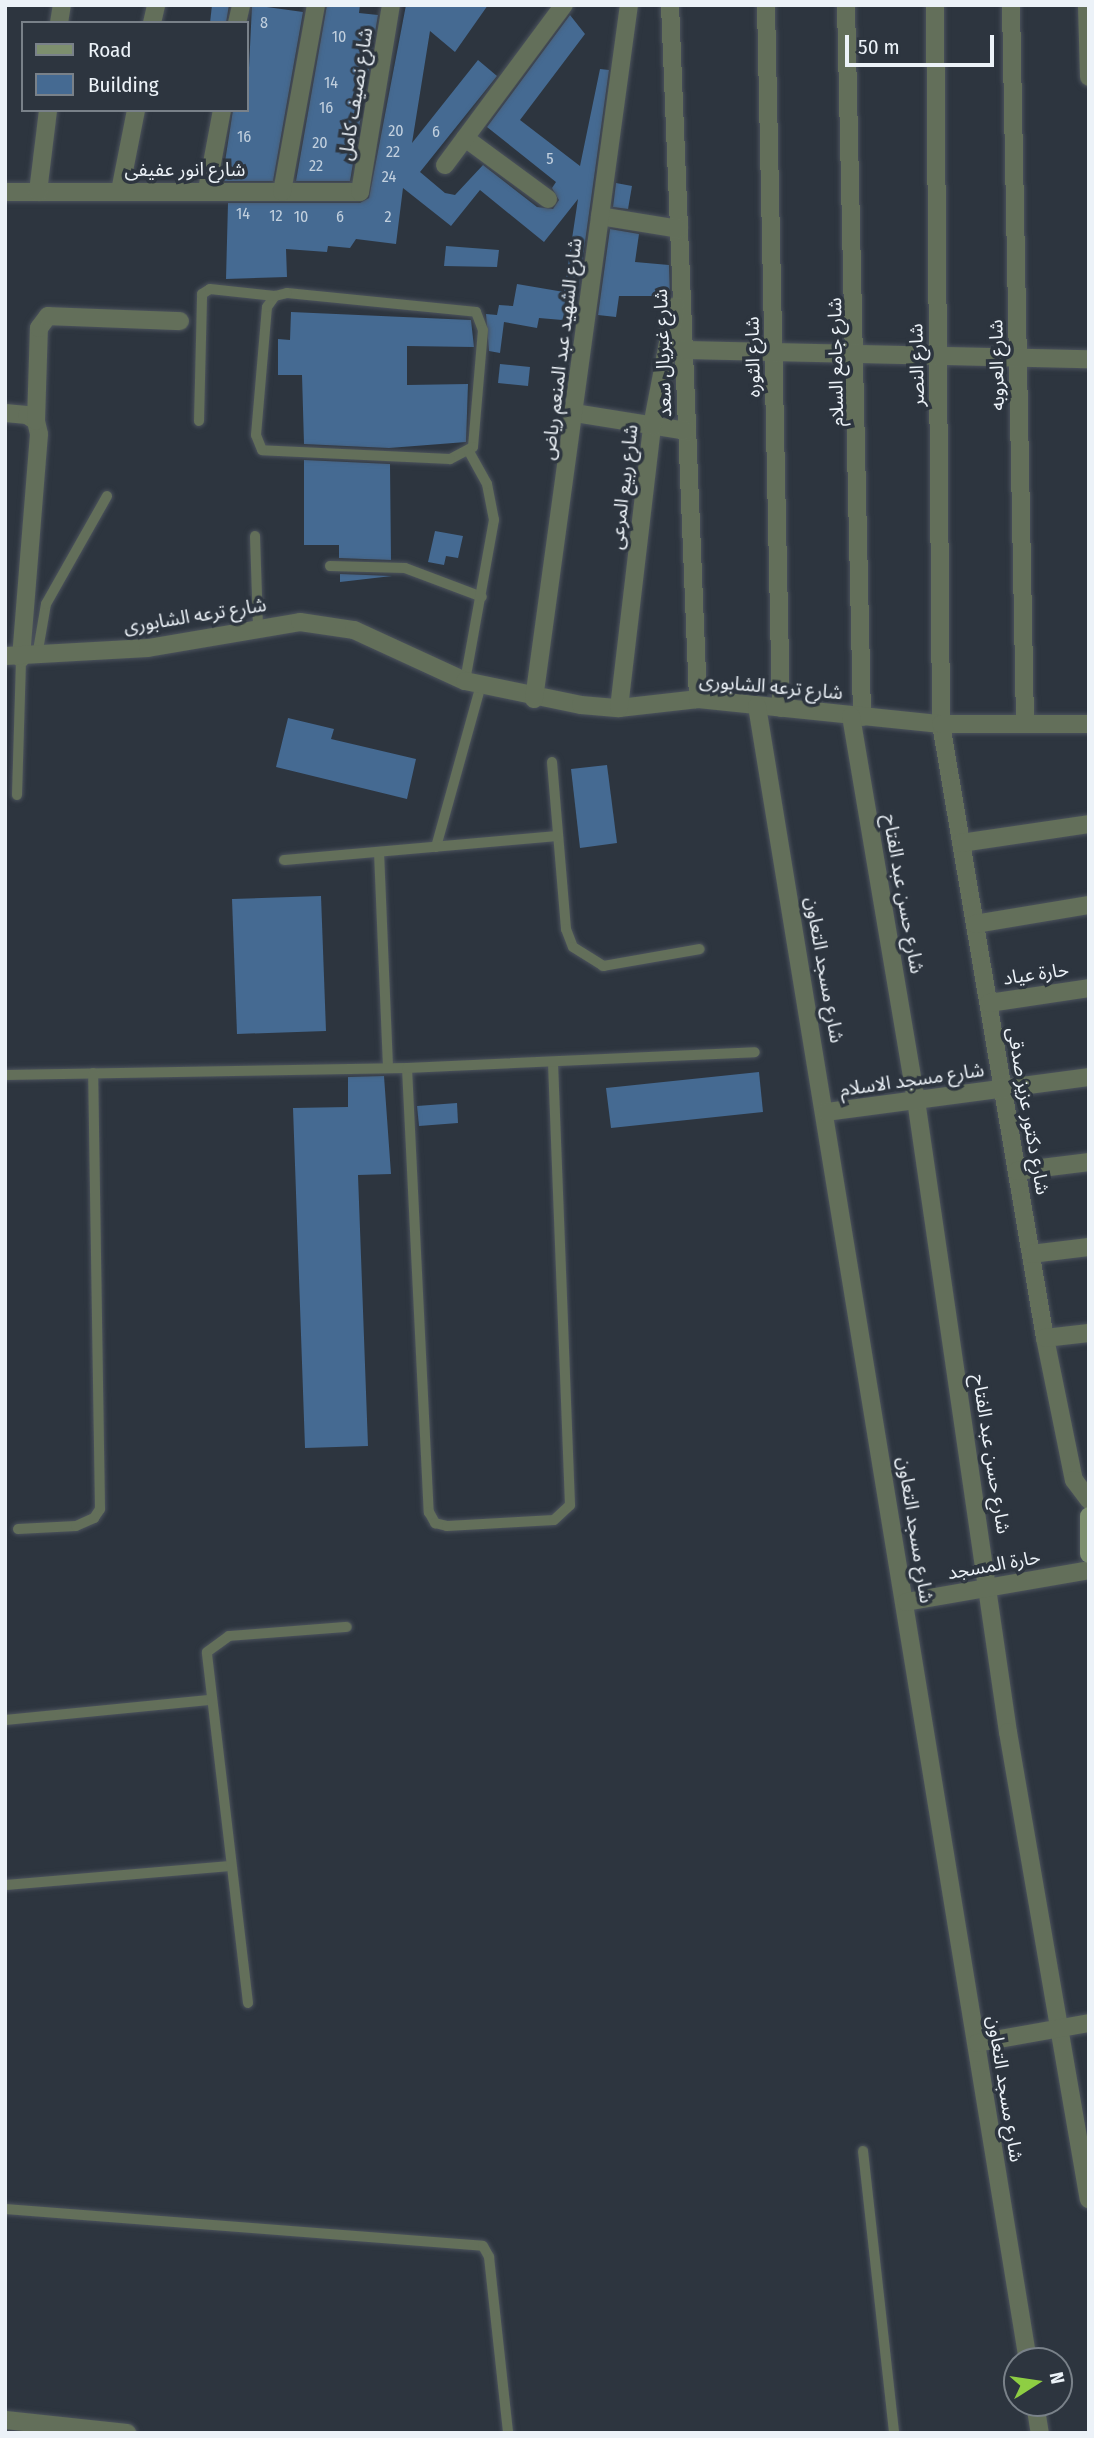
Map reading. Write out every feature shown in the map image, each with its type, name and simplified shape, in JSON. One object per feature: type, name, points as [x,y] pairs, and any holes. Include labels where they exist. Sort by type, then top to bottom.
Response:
[{"type":"street","points":[[282,192],[316,5]]},
{"type":"street","name":"شارع نصيف كامل","points":[[363,188],[391,5]]},
{"type":"street","points":[[445,165],[564,5]]},
{"type":"street","name":"شارع غبريال سعد","points":[[670,5],[698,699]]},
{"type":"street","name":"شارع الثوره","points":[[766,5],[781,708]]},
{"type":"street","name":"شارع جامع السلام","points":[[846,5],[857,354],[857,716]]},
{"type":"street","name":"شارع النصر","points":[[935,5],[942,724]]},
{"type":"street","name":"شارع العروبه","points":[[1011,5],[1025,724]]},
{"type":"street","points":[[1087,5],[1089,77]]},
{"type":"street","name":"شارع الشهيد عبد المنعم رياض","points":[[534,699],[575,414],[624,6]]},
{"type":"street","points":[[38,192],[48,112]]},
{"type":"street","points":[[120,191],[136,112]]},
{"type":"street","points":[[207,190],[222,112]]},
{"type":"street","points":[[465,138],[548,199]]},
{"type":"street","name":"شارع انور عفيفى","points":[[5,192],[207,190],[354,193],[363,188]]},
{"type":"street","points":[[600,216],[679,229]]},
{"type":"street","name":"شارع ربيع المرعى","points":[[619,708],[652,426],[681,274]]},
{"type":"street","points":[[21,657],[39,328],[48,316],[180,321]]},
{"type":"street","points":[[684,349],[1089,359]]},
{"type":"street","points":[[5,413],[36,421]]},
{"type":"street","points":[[575,414],[687,431]]},
{"type":"street","name":"شارع ترعه الشابورى","points":[[21,657],[148,648],[258,627],[300,622],[354,630],[473,683],[534,699],[619,708],[698,699],[942,724],[1089,724]]},
{"type":"street","name":"شارع مسجد التعاون","points":[[757,706],[827,1112],[1026,2347]]},
{"type":"street","name":"شارع حسن عبد الفتاح","points":[[857,716],[990,1587],[1009,1732],[1089,2199]]},
{"type":"street","name":"شارع دكتور عزيز صدقى","points":[[942,724],[1045,1338],[1074,1479],[1089,1500]]},
{"type":"street","points":[[961,843],[1089,824]]},
{"type":"street","points":[[975,924],[1089,905]]},
{"type":"street","name":"حارة عياد","points":[[989,1003],[1089,988]]},
{"type":"street","name":"شارع مسجد الاسلام","points":[[827,1112],[1089,1077]]},
{"type":"street","points":[[1017,1171],[1089,1162]]},
{"type":"street","points":[[1031,1254],[1089,1247]]},
{"type":"street","points":[[1045,1338],[1089,1333]]},
{"type":"street","points":[[1089,1516],[1089,1554]]},
{"type":"street","name":"حارة المسجد","points":[[906,1602],[1089,1570]]},
{"type":"street","points":[[977,2043],[1089,2024]]},
{"type":"street","points":[[5,2420],[127,2433]]},
{"type":"lane","points":[[199,421],[202,294],[210,289],[476,312],[483,330],[477,434],[469,452],[450,459],[262,450],[256,435],[267,307],[275,296]]},
{"type":"lane","points":[[436,847],[473,683],[494,520],[487,484],[469,452]]},
{"type":"lane","points":[[17,795],[21,657],[46,604],[107,496]]},
{"type":"lane","points":[[255,536],[258,627]]},
{"type":"lane","points":[[330,566],[405,568],[482,597]]},
{"type":"lane","points":[[552,762],[566,929],[586,960],[603,966],[700,949]]},
{"type":"lane","points":[[284,860],[558,836]]},
{"type":"lane","points":[[379,852],[388,1068]]},
{"type":"lane","points":[[5,1075],[407,1068],[755,1052]]},
{"type":"lane","points":[[407,1068],[429,1512],[435,1523],[447,1526],[554,1520],[570,1505],[553,1063]]},
{"type":"lane","points":[[18,1529],[76,1526],[94,1518],[100,1509],[93,1073]]},
{"type":"lane","points":[[248,2003],[206,1658],[222,1637],[347,1628]]},
{"type":"lane","points":[[5,1720],[209,1700]]},
{"type":"lane","points":[[5,1885],[231,1866]]},
{"type":"lane","points":[[863,2151],[894,2433]]},
{"type":"lane","points":[[5,2209],[484,2246],[489,2257],[508,2433]]},
{"type":"building","points":[[212,5],[229,5],[226,21],[210,21]]},
{"type":"building","points":[[252,5],[303,12],[273,181],[222,181],[233,112],[248,112]]},
{"type":"building","points":[[327,5],[360,5],[359,13],[378,15],[350,181],[296,181]]},
{"type":"building","points":[[406,5],[488,5],[455,52],[430,31],[412,143],[478,60],[497,76],[420,172],[445,193],[455,195],[483,165],[537,207],[553,209],[559,200],[552,188],[556,182],[487,127],[570,15],[585,34],[520,120],[580,166],[600,69],[609,70],[574,321],[539,318],[537,328],[504,322],[500,353],[489,351],[486,314],[497,315],[499,305],[513,306],[517,284],[564,292],[578,199],[544,242],[480,190],[451,226],[403,188],[396,244],[356,239],[350,248],[328,246],[327,252],[286,249],[287,277],[226,279],[228,203],[360,203],[369,198]]},
{"type":"building","points":[[616,183],[632,186],[628,209],[613,207]]},
{"type":"building","points":[[610,229],[639,234],[635,262],[669,265],[670,296],[619,296],[616,317],[598,315]]},
{"type":"building","points":[[446,246],[499,250],[497,267],[444,266]]},
{"type":"building","points":[[291,312],[471,320],[474,347],[407,346],[407,385],[468,384],[466,442],[389,448],[304,444],[302,375],[278,375],[278,339],[290,340]]},
{"type":"building","points":[[500,364],[530,367],[528,386],[498,383]]},
{"type":"building","points":[[304,460],[390,464],[391,560],[339,558],[339,545],[304,545]]},
{"type":"building","points":[[435,531],[463,536],[458,558],[446,556],[444,565],[428,562]]},
{"type":"building","points":[[340,574],[392,576],[340,582]]},
{"type":"building","points":[[288,718],[334,729],[331,739],[416,759],[407,799],[276,767]]},
{"type":"building","points":[[607,765],[617,843],[580,848],[571,769]]},
{"type":"building","points":[[321,896],[326,1031],[237,1034],[232,899]]},
{"type":"building","points":[[759,1072],[763,1112],[611,1128],[606,1088]]},
{"type":"building","points":[[384,1076],[391,1174],[358,1175],[368,1446],[305,1448],[293,1108],[348,1107],[348,1077]]},
{"type":"building","points":[[457,1103],[458,1123],[419,1126],[417,1106]]}]
